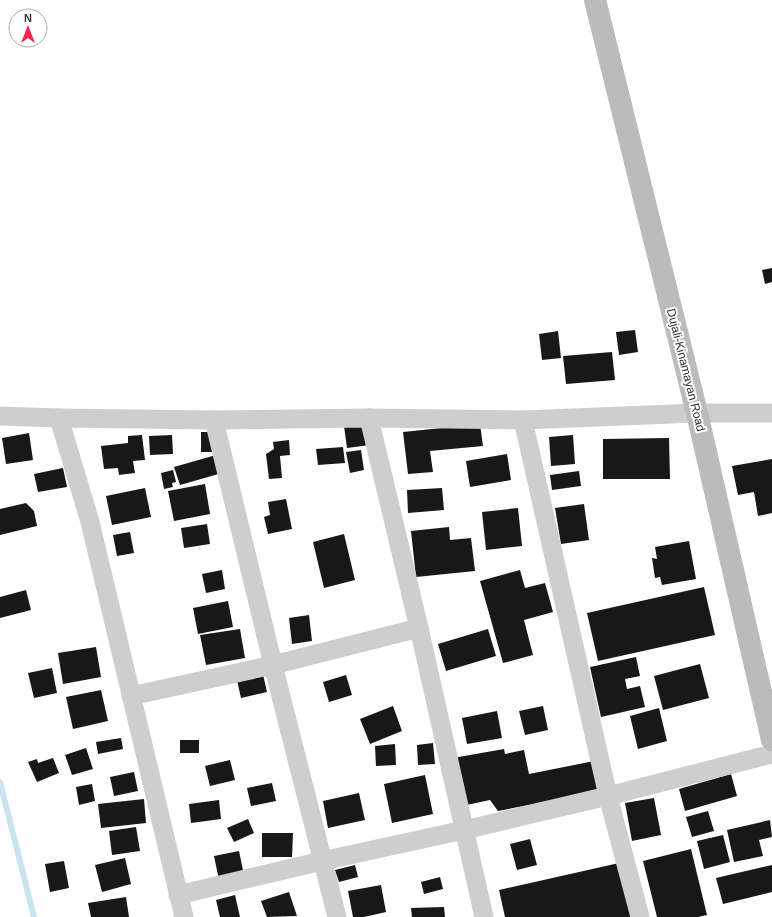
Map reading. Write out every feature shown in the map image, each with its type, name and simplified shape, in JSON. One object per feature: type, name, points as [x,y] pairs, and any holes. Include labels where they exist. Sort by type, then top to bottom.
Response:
[{"type":"main road","name":"Dujali-Kinamayan Road","points":[[595,0],[696,413],[772,740]]},
{"type":"street","points":[[0,416],[214,420],[368,418],[523,420],[696,413],[772,414]]},
{"type":"street","points":[[59,418],[90,522],[184,917]]},
{"type":"street","points":[[368,418],[419,628],[484,917]]},
{"type":"street","points":[[214,420],[273,665],[337,917]]},
{"type":"street","points":[[523,420],[608,796],[640,917]]},
{"type":"street","points":[[131,696],[273,665],[419,628]]},
{"type":"street","points":[[178,895],[608,796],[772,754]]},
{"type":"building","points":[[772,268],[772,282],[765,284],[762,270]]},
{"type":"building","points":[[635,330],[638,352],[619,355],[616,332]]},
{"type":"building","points":[[558,331],[561,358],[542,360],[539,334]]},
{"type":"building","points":[[612,352],[615,380],[566,384],[563,356]]},
{"type":"building","points":[[368,423],[370,445],[347,448],[344,426]]},
{"type":"building","points":[[480,424],[483,446],[430,451],[433,472],[408,474],[403,432]]},
{"type":"building","points":[[201,432],[213,432],[213,452],[201,452]]},
{"type":"building","points":[[29,433],[33,460],[6,464],[2,438]]},
{"type":"building","points":[[142,435],[145,460],[133,461],[135,473],[119,475],[118,468],[104,469],[101,446],[128,443],[128,436]]},
{"type":"building","points":[[172,435],[173,454],[150,455],[149,436]]},
{"type":"building","points":[[573,435],[575,464],[551,466],[549,437]]},
{"type":"building","points":[[669,438],[670,479],[603,479],[603,439]]},
{"type":"building","points":[[289,440],[290,455],[280,456],[282,478],[269,479],[266,454],[274,449],[273,442]]},
{"type":"building","points":[[343,447],[345,463],[318,465],[316,449]]},
{"type":"building","points":[[361,450],[364,470],[350,473],[346,452]]},
{"type":"building","points":[[507,454],[511,480],[470,487],[466,461]]},
{"type":"building","points":[[216,455],[222,473],[180,485],[174,467]]},
{"type":"building","points":[[772,459],[772,513],[758,516],[754,492],[738,495],[732,466]]},
{"type":"building","points":[[63,468],[67,487],[38,492],[34,474]]},
{"type":"building","points":[[173,470],[176,482],[172,483],[173,487],[164,489],[161,473]]},
{"type":"building","points":[[579,471],[581,486],[552,490],[550,475]]},
{"type":"building","points":[[205,484],[210,514],[174,521],[168,491]]},
{"type":"building","points":[[145,488],[151,517],[112,525],[106,496]]},
{"type":"building","points":[[442,488],[444,510],[408,513],[407,490]]},
{"type":"building","points":[[286,499],[292,529],[268,534],[264,517],[270,515],[268,502]]},
{"type":"building","points":[[26,503],[34,511],[37,526],[0,535],[0,509]]},
{"type":"building","points":[[584,504],[589,540],[561,544],[555,508]]},
{"type":"building","points":[[518,508],[522,546],[486,550],[482,512]]},
{"type":"building","points":[[207,524],[210,544],[184,548],[181,528]]},
{"type":"building","points":[[449,527],[450,540],[471,538],[475,571],[416,577],[411,531]]},
{"type":"building","points":[[130,532],[134,553],[117,556],[113,535]]},
{"type":"building","points":[[344,534],[355,580],[324,588],[313,542]]},
{"type":"building","points":[[689,541],[696,579],[662,585],[660,577],[655,578],[652,558],[657,559],[655,547]]},
{"type":"building","points":[[222,570],[225,589],[206,593],[202,574]]},
{"type":"building","points":[[520,570],[525,588],[545,583],[553,612],[524,620],[533,655],[503,663],[480,581]]},
{"type":"building","points":[[704,587],[715,635],[598,661],[587,613]]},
{"type":"building","points":[[26,590],[31,610],[0,618],[0,597]]},
{"type":"building","points":[[228,601],[233,627],[198,634],[193,608]]},
{"type":"building","points":[[309,615],[312,641],[292,644],[289,618]]},
{"type":"building","points":[[240,629],[245,658],[206,665],[200,635]]},
{"type":"building","points":[[488,629],[496,656],[446,671],[438,644]]},
{"type":"building","points":[[96,647],[101,677],[63,684],[58,653]]},
{"type":"building","points":[[636,657],[640,676],[625,679],[627,689],[640,686],[645,707],[601,717],[590,667]]},
{"type":"building","points":[[700,664],[709,698],[663,710],[654,676]]},
{"type":"building","points":[[52,668],[57,693],[34,698],[28,673]]},
{"type":"building","points":[[262,670],[267,692],[241,698],[236,676]]},
{"type":"building","points":[[346,675],[352,695],[329,702],[323,682]]},
{"type":"building","points":[[101,690],[108,721],[73,729],[66,697]]},
{"type":"building","points":[[393,706],[402,731],[370,744],[360,719]]},
{"type":"building","points":[[543,706],[548,730],[525,735],[519,711]]},
{"type":"building","points":[[659,708],[667,741],[638,749],[630,716]]},
{"type":"building","points":[[497,711],[502,738],[467,744],[462,718]]},
{"type":"building","points":[[121,738],[123,749],[98,754],[96,742]]},
{"type":"building","points":[[180,740],[199,740],[199,753],[180,753]]},
{"type":"building","points":[[433,743],[435,764],[418,765],[417,745]]},
{"type":"building","points":[[395,744],[396,765],[376,766],[375,746]]},
{"type":"building","points":[[86,748],[93,769],[72,775],[65,755]]},
{"type":"building","points":[[504,749],[505,754],[524,750],[529,774],[594,761],[600,791],[498,811],[490,800],[462,806],[453,758]]},
{"type":"building","points":[[53,758],[59,773],[37,782],[28,762],[37,759],[38,763]]},
{"type":"building","points":[[230,760],[235,780],[210,786],[205,766]]},
{"type":"building","points":[[134,772],[138,791],[114,796],[110,777]]},
{"type":"building","points":[[731,774],[737,796],[685,811],[679,789]]},
{"type":"building","points":[[425,775],[433,814],[392,823],[384,784]]},
{"type":"building","points":[[272,783],[276,801],[251,806],[247,788]]},
{"type":"building","points":[[92,784],[95,801],[79,805],[76,787]]},
{"type":"building","points":[[359,793],[365,820],[328,828],[323,801]]},
{"type":"building","points":[[654,798],[661,835],[632,841],[625,803]]},
{"type":"building","points":[[144,799],[146,823],[101,828],[98,804]]},
{"type":"building","points":[[219,800],[221,819],[191,823],[189,804]]},
{"type":"building","points":[[708,811],[714,831],[692,837],[686,817]]},
{"type":"building","points":[[248,819],[254,833],[234,842],[227,828]]},
{"type":"building","points":[[770,820],[772,837],[759,840],[763,856],[734,862],[727,830]]},
{"type":"building","points":[[136,827],[140,851],[112,855],[109,831]]},
{"type":"building","points":[[262,833],[293,833],[292,857],[262,857]]},
{"type":"building","points":[[723,835],[730,862],[704,869],[697,841]]},
{"type":"building","points":[[530,839],[537,865],[517,870],[510,844]]},
{"type":"building","points":[[691,849],[707,915],[698,917],[657,917],[643,861]]},
{"type":"building","points":[[239,851],[244,875],[219,880],[214,856]]},
{"type":"building","points":[[125,858],[131,884],[102,892],[95,865]]},
{"type":"building","points":[[64,861],[69,888],[50,892],[45,864]]},
{"type":"building","points":[[619,863],[631,917],[505,917],[499,890]]},
{"type":"building","points":[[355,865],[358,877],[339,882],[335,870]]},
{"type":"building","points":[[772,865],[772,892],[723,904],[716,878]]},
{"type":"building","points":[[440,877],[443,889],[424,894],[421,882]]},
{"type":"building","points":[[381,885],[386,912],[364,917],[353,917],[348,891]]},
{"type":"building","points":[[289,892],[297,916],[267,917],[261,901]]},
{"type":"building","points":[[235,895],[240,917],[220,917],[216,900]]},
{"type":"building","points":[[126,897],[129,917],[91,917],[88,903]]},
{"type":"building","points":[[444,907],[445,917],[412,917],[411,908]]},
{"type":"waterway","points":[[0,782],[34,917]]}]
